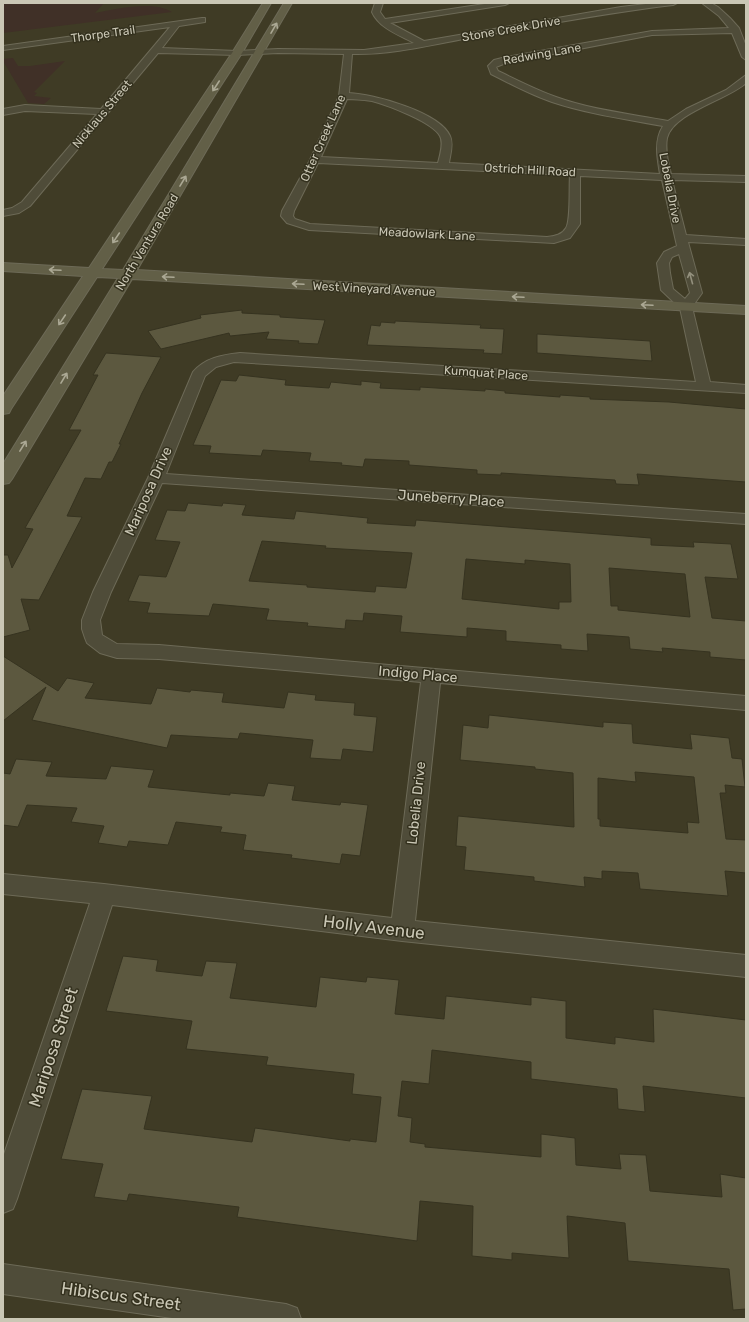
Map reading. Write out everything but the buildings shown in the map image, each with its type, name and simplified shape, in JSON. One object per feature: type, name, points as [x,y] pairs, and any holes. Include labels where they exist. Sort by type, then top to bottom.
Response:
[{"type":"main road","name":"North Ventura Road","points":[[3,479],[94,288],[94,273],[268,3]]},
{"type":"main road","name":"North Ventura Road","points":[[3,409],[94,288],[127,275],[288,3]]},
{"type":"main road","name":"West Vineyard Avenue","points":[[3,267],[693,317]]},
{"type":"main road","points":[[94,288],[134,290]]},
{"type":"main road","name":"West Vineyard Avenue","points":[[674,320],[746,310]]},
{"type":"street","points":[[379,3],[376,12],[378,17],[383,22],[422,44]]},
{"type":"street","points":[[383,22],[505,3]]},
{"type":"street","name":"Stone Creek Drive","points":[[156,50],[259,53],[280,57],[324,58],[348,53],[384,50],[422,44],[621,9],[673,3]]},
{"type":"street","points":[[706,3],[730,20],[736,30],[746,57]]},
{"type":"street","name":"Thorpe Trail","points":[[3,48],[202,20]]},
{"type":"street","name":"Nicklaus Street","points":[[3,213],[15,210],[26,204],[156,50],[176,24]]},
{"type":"street","name":"Redwing Lane","points":[[669,124],[590,110],[555,100],[494,72],[492,66],[497,62],[506,60],[652,33],[736,30]]},
{"type":"street","name":"Otter Creek Lane","points":[[289,219],[287,216],[288,211],[315,160],[344,96],[348,53]]},
{"type":"street","points":[[669,124],[689,111],[726,94],[736,88],[746,78]]},
{"type":"street","points":[[344,96],[378,100],[430,122],[439,128],[447,141],[443,166]]},
{"type":"street","points":[[3,112],[25,108],[104,112]]},
{"type":"street","name":"Lobelia Drive","points":[[669,124],[662,140],[666,176],[696,293],[693,317]]},
{"type":"street","name":"Ostrich Hill Road","points":[[315,160],[746,179]]},
{"type":"street","name":"Meadowlark Lane","points":[[289,219],[300,225],[309,227],[544,240],[565,237],[571,232],[574,224],[575,172]]},
{"type":"street","points":[[704,387],[693,317],[667,290],[663,263],[668,254],[682,242],[746,242]]},
{"type":"street","name":"Kumquat Place","points":[[226,359],[240,357],[746,389]]},
{"type":"street","name":"Mariposa Drive","points":[[94,638],[91,629],[91,620],[102,592],[156,478],[198,375],[202,369],[214,362],[226,359]]},
{"type":"street","name":"Juneberry Place","points":[[156,478],[746,519]]},
{"type":"street","name":"Indigo Place","points":[[94,638],[107,648],[117,651],[159,652],[746,703]]},
{"type":"street","name":"Lobelia Drive","points":[[402,930],[431,675]]},
{"type":"street","name":"Holly Avenue","points":[[3,884],[104,894],[402,930],[746,966]]},
{"type":"street","name":"Mariposa Street","points":[[3,1199],[104,894]]},
{"type":"street","name":"Hibiscus Street","points":[[3,1279],[286,1319]]},
{"type":"shaded area","points":[[3,3],[104,3],[95,13],[134,6],[164,8],[172,12],[3,33]]},
{"type":"shaded area","points":[[13,58],[18,66],[30,66],[65,61],[34,92],[37,93],[34,96],[51,98],[44,104],[28,103],[3,61],[3,59]]}]
